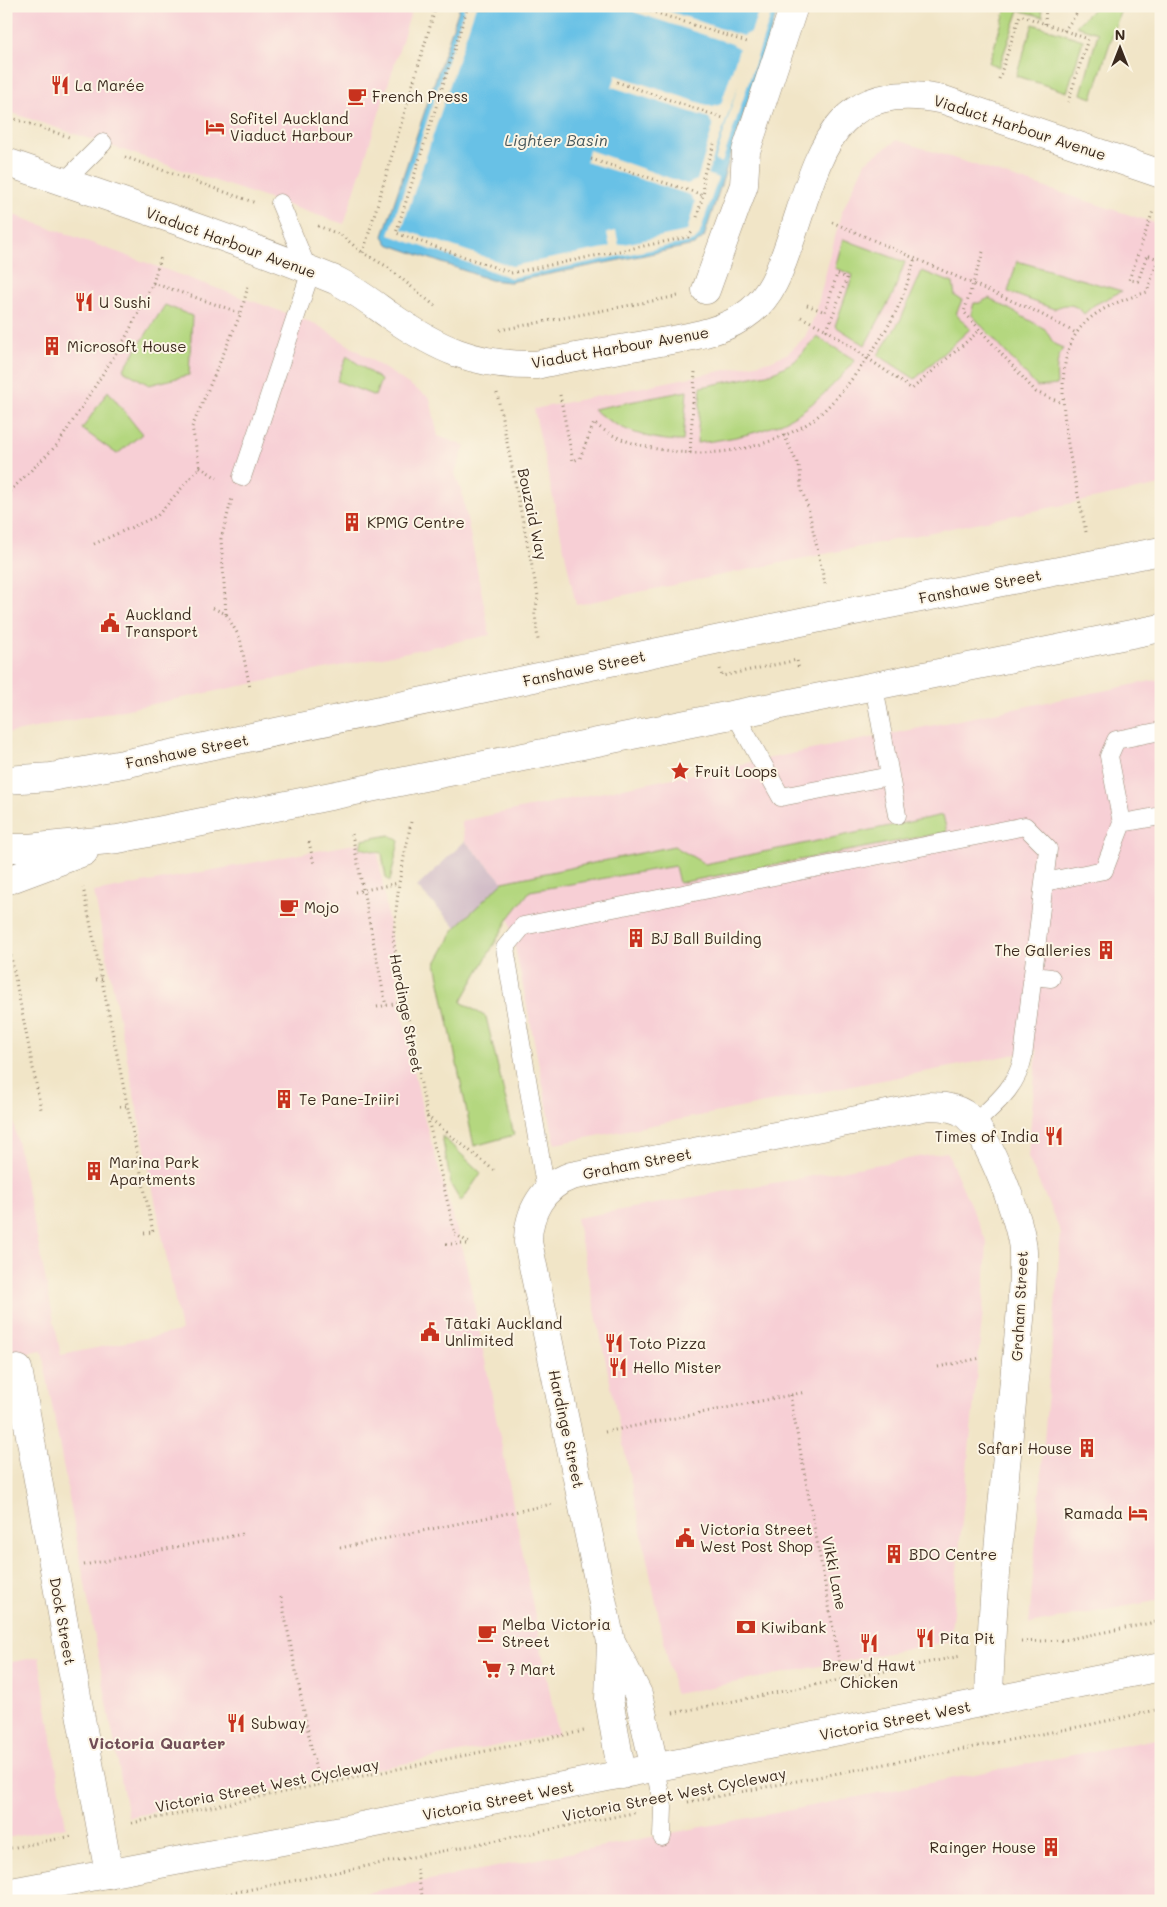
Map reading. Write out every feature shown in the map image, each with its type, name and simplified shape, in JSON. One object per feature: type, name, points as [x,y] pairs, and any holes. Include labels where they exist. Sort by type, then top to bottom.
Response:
[{"type":"street","points":[[706,290],[744,185],[746,151],[794,6]]},
{"type":"street","name":"Viaduct Harbour Avenue","points":[[6,162],[309,271],[354,291],[416,334],[457,354],[491,363],[536,365],[697,335],[730,325],[753,310],[776,279],[818,159],[827,141],[835,128],[847,116],[874,102],[895,97],[923,96],[944,100],[1161,174]]},
{"type":"street","name":"Fanshawe Street","points":[[6,780],[51,777],[133,762],[839,614],[1161,551]]},
{"type":"street","points":[[6,848],[28,848],[118,839],[1161,628]]},
{"type":"street","points":[[6,880],[118,839]]},
{"type":"street","name":"Graham Street","points":[[546,1191],[571,1176],[928,1106],[958,1110],[974,1124],[983,1138],[1011,1202],[1023,1251],[1017,1351],[991,1636],[989,1701]]},
{"type":"street","name":"Hardinge Street","points":[[546,1191],[532,1214],[528,1242],[611,1642],[609,1699],[622,1775]]},
{"type":"street","name":"Dock Street","points":[[18,1369],[108,1874]]},
{"type":"street","name":"Hardinge Street","points":[[611,1642],[638,1694],[655,1769]]},
{"type":"street","name":"Victoria Street West","points":[[6,1893],[655,1769],[1161,1667]]},
{"type":"lane","points":[[64,182],[101,146]]},
{"type":"lane","points":[[242,477],[309,271],[282,208]]},
{"type":"lane","points":[[874,686],[897,815]]},
{"type":"lane","points":[[735,714],[781,797],[890,776]]},
{"type":"lane","points":[[1045,882],[1104,870],[1122,824],[1109,756],[1116,740],[1161,731]]},
{"type":"lane","points":[[1122,824],[1161,816]]},
{"type":"lane","points":[[546,1191],[505,948],[523,926],[1025,826],[1048,849],[1042,977],[1018,1076],[1009,1091],[974,1124]]},
{"type":"lane","points":[[655,1769],[662,1807],[662,1837]]},
{"type":"path","points":[[363,253],[436,6]]},
{"type":"path","points":[[468,6],[396,232],[511,273],[688,237],[694,230],[703,195],[703,177],[717,135]]},
{"type":"path","points":[[1045,24],[1046,6]]},
{"type":"path","points":[[1064,31],[1082,6]]},
{"type":"path","points":[[641,8],[754,44]]},
{"type":"path","points":[[998,79],[1020,15],[1088,39],[1068,102]]},
{"type":"path","points":[[617,82],[723,118]]},
{"type":"path","points":[[720,126],[726,108]]},
{"type":"path","points":[[6,116],[101,146],[282,208],[340,235],[363,253],[386,266],[441,310]]},
{"type":"path","points":[[591,159],[703,195]]},
{"type":"path","points":[[1153,211],[1129,280],[1138,282],[1147,255],[1158,259]]},
{"type":"path","points":[[832,222],[916,258],[1076,332]]},
{"type":"path","points":[[1086,532],[1062,403],[1065,359],[1076,332],[1102,311],[1122,299],[1147,292],[1161,250]]},
{"type":"path","points":[[983,252],[964,312],[1036,392],[1062,403]]},
{"type":"path","points":[[6,495],[58,444],[125,339],[153,282],[161,256]]},
{"type":"path","points":[[560,395],[573,461],[580,458],[594,423],[607,434],[631,442],[660,450],[690,453],[712,454],[745,448],[784,435],[808,424],[846,387],[899,305],[916,258]]},
{"type":"path","points":[[807,305],[825,312],[837,274],[847,278],[827,330]]},
{"type":"path","points":[[153,282],[241,313]]},
{"type":"path","points":[[221,480],[200,467],[192,427],[241,313],[248,286]]},
{"type":"path","points":[[494,331],[706,290]]},
{"type":"path","points":[[801,317],[827,330],[912,389],[980,330]]},
{"type":"path","points":[[690,453],[695,372]]},
{"type":"path","name":"Bouzaid Way","points":[[497,394],[538,596],[534,614],[538,640]]},
{"type":"path","points":[[784,435],[800,469],[801,489],[808,507],[826,584]]},
{"type":"path","points":[[94,544],[157,516],[200,467]]},
{"type":"path","points":[[232,496],[221,539],[226,614],[240,638],[250,688]]},
{"type":"path","points":[[213,608],[226,614]]},
{"type":"path","points":[[720,667],[722,676],[797,660],[799,671]]},
{"type":"path","name":"Hardinge Street","points":[[411,822],[399,883],[392,939],[427,1115],[455,1234],[471,1244],[446,1244]]},
{"type":"path","points":[[352,834],[363,890]]},
{"type":"path","points":[[310,842],[314,864]]},
{"type":"path","points":[[355,892],[399,883]]},
{"type":"path","points":[[83,887],[153,1232],[144,1233]]},
{"type":"path","name":"Hardinge Street","points":[[363,890],[386,1006]]},
{"type":"path","points":[[6,931],[41,1109],[43,1109]]},
{"type":"path","points":[[96,980],[102,979]]},
{"type":"path","points":[[377,1007],[405,1002]]},
{"type":"path","points":[[120,1106],[127,1106]]},
{"type":"path","points":[[427,1115],[496,1172]]},
{"type":"path","points":[[938,1367],[982,1358]]},
{"type":"path","points":[[605,1432],[806,1392]]},
{"type":"path","name":"Vikki Lane","points":[[790,1395],[840,1666]]},
{"type":"path","points":[[340,1548],[582,1499]]},
{"type":"path","points":[[54,1570],[243,1534]]},
{"type":"path","points":[[281,1597],[317,1776]]},
{"type":"path","points":[[1015,1643],[1064,1640],[1161,1621]]},
{"type":"path","points":[[672,1713],[962,1656]]},
{"type":"path","name":"Victoria Street West Cycleway","points":[[192,1901],[662,1807],[1088,1725],[1161,1709]]},
{"type":"path","name":"Victoria Street West Cycleway","points":[[131,1824],[592,1730]]},
{"type":"path","points":[[6,1849],[73,1836]]},
{"type":"path","points":[[417,1869],[423,1901]]},
{"type":"shaded area","name":"Sofitel Auckland Viaduct Harbour","points":[[10,6],[413,6],[344,224],[6,111],[6,18]]},
{"type":"shaded area","points":[[897,140],[1161,225],[1161,485],[576,605],[534,409],[770,361],[788,353],[805,337],[815,315],[841,214],[865,162]]},
{"type":"shaded area","points":[[6,212],[316,324],[430,398],[438,436],[465,446],[455,473],[462,493],[490,635],[6,734]]},
{"type":"shaded area","points":[[1161,679],[1161,1600],[1029,1624],[1061,1233],[1028,1157],[1037,1050],[555,1144],[509,918],[530,891],[676,866],[679,883],[947,832],[943,815],[705,864],[674,846],[503,882],[465,841],[461,821]]},
{"type":"shaded area","points":[[376,840],[403,1017],[424,1117],[465,1258],[558,1734],[128,1817],[42,1351],[6,1357],[6,1086],[61,1355],[181,1331],[94,892]]},
{"type":"shaded area","points":[[465,841],[503,882],[456,927],[417,887]]},
{"type":"shaded area","points":[[947,1152],[987,1243],[983,1310],[950,1641],[675,1694],[576,1218]]},
{"type":"shaded area","points":[[39,1657],[66,1827],[6,1838],[6,1663]]},
{"type":"shaded area","points":[[1161,1738],[1161,1901],[326,1901],[424,1881]]},
{"type":"green space","points":[[1007,6],[1041,6],[1043,17],[1019,10],[999,67],[989,63]]},
{"type":"green space","points":[[1096,6],[1122,6],[1092,98],[1081,94],[1098,33],[1076,26]]},
{"type":"green space","points":[[1033,24],[1083,40],[1067,92],[1016,76]]},
{"type":"green space","points":[[843,239],[905,262],[893,294],[865,345],[835,326],[853,275],[835,268]]},
{"type":"green space","points":[[1017,261],[1122,291],[1094,305],[1084,314],[1070,305],[1054,309],[1008,292]]},
{"type":"green space","points":[[922,271],[953,283],[955,296],[962,300],[956,314],[970,329],[915,379],[878,355],[901,319]]},
{"type":"green space","points":[[989,298],[1045,329],[1054,344],[1063,348],[1057,366],[1057,385],[1037,387],[971,314],[974,303],[979,303]]},
{"type":"green space","points":[[165,305],[192,316],[189,375],[149,385],[123,370]]},
{"type":"green space","points":[[817,337],[855,360],[821,397],[804,410],[767,428],[747,435],[697,443],[701,387],[772,373],[795,361]]},
{"type":"green space","points":[[347,356],[381,380],[375,396],[337,381]]},
{"type":"green space","points":[[108,391],[142,434],[117,454],[82,429]]},
{"type":"green space","points":[[687,391],[683,441],[659,439],[635,433],[613,423],[593,409]]},
{"type":"green space","points":[[943,815],[947,832],[679,883],[675,866],[530,891],[509,918],[461,1002],[486,1017],[514,1135],[474,1146],[436,963],[456,927],[503,882],[674,846],[705,864]]},
{"type":"green space","points":[[390,835],[399,841],[390,881],[386,878],[382,853],[360,848],[362,840]]},
{"type":"green space","points":[[442,1136],[481,1173],[461,1202],[451,1185]]},
{"type":"water","name":"Lighter Basin","points":[[460,6],[779,6],[704,237],[694,245],[510,282],[491,280],[388,244],[383,236]]},
{"type":"pier","name":"Lighter Basin","points":[[465,6],[476,6],[402,229],[512,266],[610,247],[607,233],[616,231],[619,245],[687,231],[695,202],[690,195],[586,162],[589,150],[687,184],[697,180],[713,126],[709,118],[612,87],[616,75],[713,107],[721,104],[739,49],[732,44],[634,12],[636,6],[654,6],[743,36],[751,32],[760,6],[774,6],[722,163],[715,161],[738,85],[708,174],[718,178],[699,236],[694,241],[511,278],[389,235]]},
{"type":"place","name":"La Marée","points":[[60,85]]},
{"type":"place","name":"French Press","points":[[357,96]]},
{"type":"place","name":"Sofitel Auckland Viaduct Harbour","points":[[215,127]]},
{"type":"place","name":"U Sushi","points":[[84,302]]},
{"type":"place","name":"Microsoft House","points":[[52,346]]},
{"type":"place","name":"KPMG Centre","points":[[352,522]]},
{"type":"place","name":"Auckland Transport","points":[[110,623]]},
{"type":"place","name":"Fruit Loops","points":[[680,771]]},
{"type":"place","name":"Mojo","points":[[289,907]]},
{"type":"place","name":"BJ Ball Building","points":[[636,938]]},
{"type":"place","name":"The Galleries","points":[[1106,950]]},
{"type":"place","name":"Te Pane-Iriiri","points":[[284,1099]]},
{"type":"place","name":"Times of India","points":[[1054,1136]]},
{"type":"place","name":"Marina Park Apartments","points":[[94,1171]]},
{"type":"place","name":"Tātaki Auckland Unlimited","points":[[430,1332]]},
{"type":"place","name":"Toto Pizza","points":[[614,1343]]},
{"type":"place","name":"Hello Mister","points":[[618,1367]]},
{"type":"place","name":"Safari House","points":[[1087,1448]]},
{"type":"place","name":"Ramada","points":[[1138,1513]]},
{"type":"place","name":"Victoria Street West Post Shop","points":[[685,1538]]},
{"type":"place","name":"BDO Centre","points":[[894,1554]]},
{"type":"place","name":"Kiwibank","points":[[746,1627]]},
{"type":"place","name":"Melba Victoria Street","points":[[487,1633]]},
{"type":"place","name":"Pita Pit","points":[[925,1638]]},
{"type":"place","name":"Brew'd Hawt Chicken","points":[[869,1643]]},
{"type":"place","name":"7 Mart","points":[[492,1669]]},
{"type":"place","name":"Subway","points":[[236,1723]]},
{"type":"place","name":"Rainger House","points":[[1051,1847]]},
{"type":"district","name":"Victoria Quarter","points":[[157,1742]]}]
